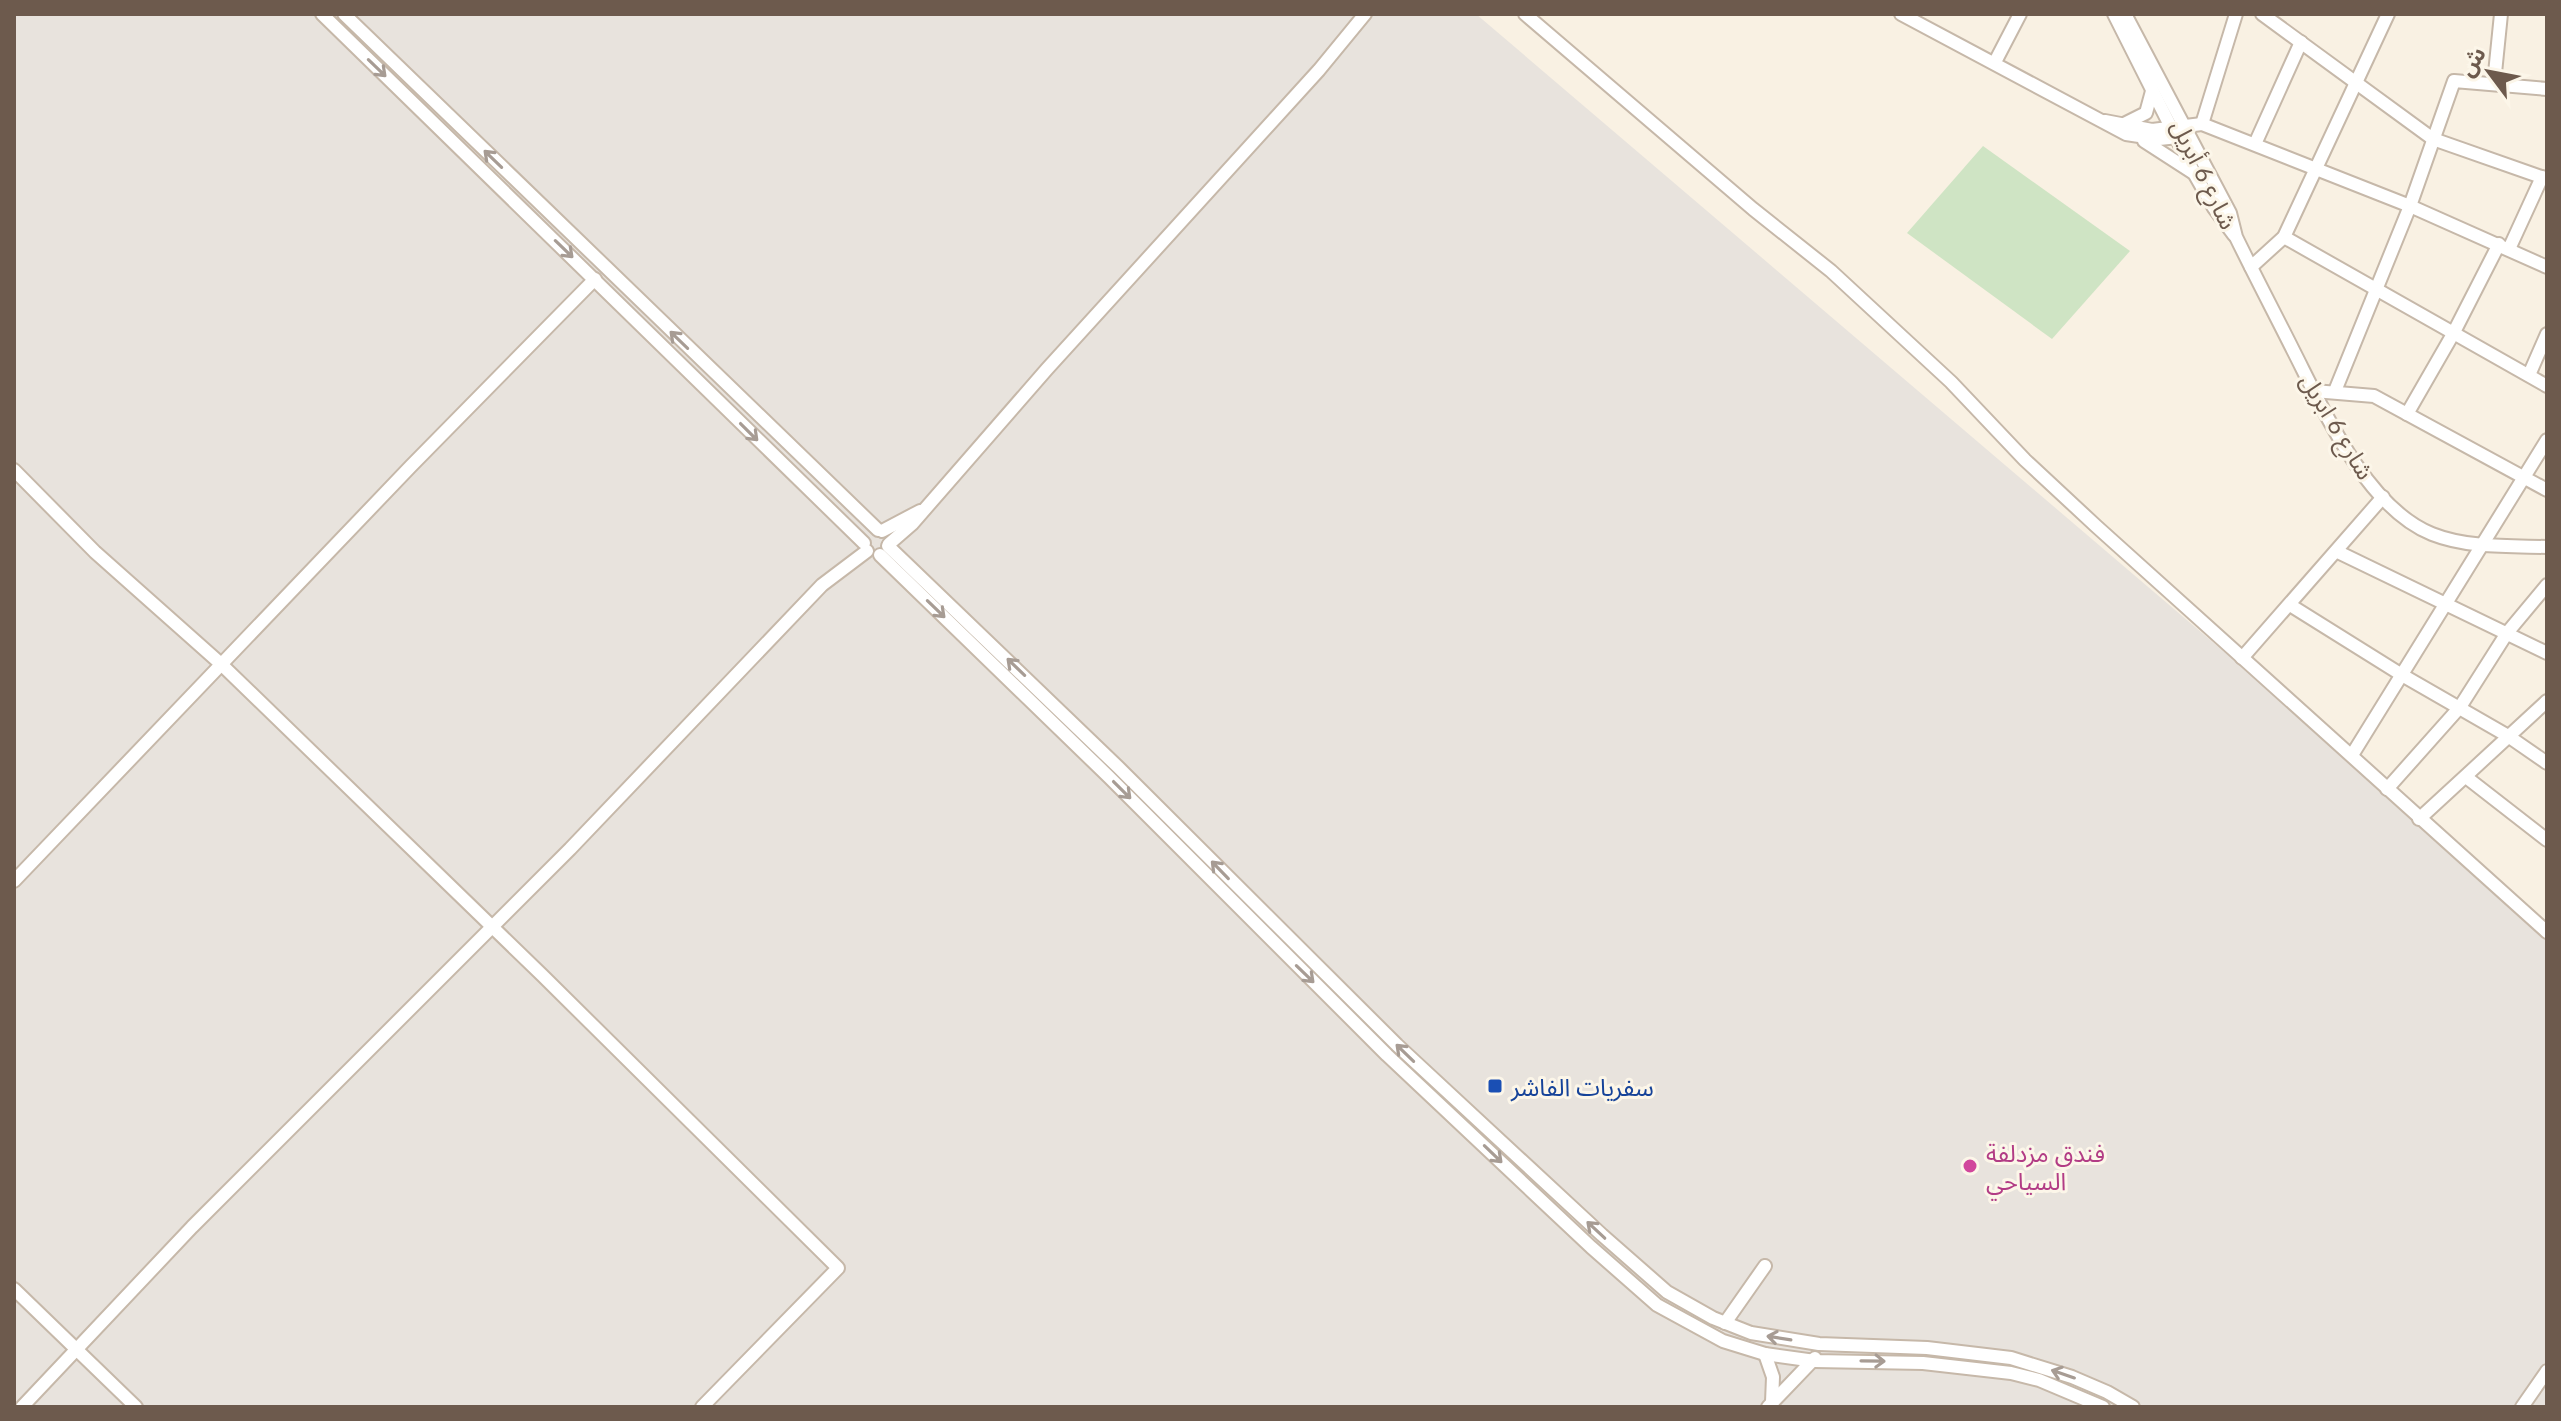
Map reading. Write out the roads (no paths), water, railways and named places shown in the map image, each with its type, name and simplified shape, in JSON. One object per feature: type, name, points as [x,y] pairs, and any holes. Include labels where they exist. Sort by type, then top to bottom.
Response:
[{"type":"street","points":[[322,14],[878,548],[1299,969],[1591,1247],[1657,1305],[1723,1341],[1765,1354],[1815,1361],[1923,1363],[2011,1373],[2039,1380],[2103,1407]]},
{"type":"street","points":[[344,14],[787,445],[889,539],[878,548]]},
{"type":"street","points":[[22,1407],[192,1227],[492,929],[822,585],[906,531],[1047,369],[1319,70],[1365,14]]},
{"type":"street","points":[[1525,14],[1753,209],[1831,271],[1951,382],[2025,460],[2547,932]]},
{"type":"street","points":[[1995,62],[2020,14]]},
{"type":"street","name":"شارع 6 أبريل","points":[[2114,14],[2152,91],[2230,213],[2236,237]]},
{"type":"street","name":"شارع 6 أبريل","points":[[2125,14],[2180,132],[2194,173],[2214,208],[2236,237]]},
{"type":"street","points":[[2202,124],[2236,14]]},
{"type":"street","points":[[2262,14],[2433,139],[2545,178],[2407,414]]},
{"type":"street","points":[[2251,267],[2284,237],[2388,14]]},
{"type":"street","points":[[2494,83],[2501,14]]},
{"type":"street","points":[[1907,15],[2105,121],[2120,132],[2137,137],[2194,173]]},
{"type":"street","points":[[2255,144],[2301,42]]},
{"type":"street","points":[[2335,391],[2410,206],[2454,81],[2547,89]]},
{"type":"street","points":[[2122,125],[2146,113],[2152,91]]},
{"type":"street","points":[[2105,121],[2180,132]]},
{"type":"street","points":[[2137,137],[2180,132],[2202,124],[2410,206],[2547,267]]},
{"type":"street","name":"شارع 6 ابريل","points":[[2236,237],[2349,455],[2383,497],[2422,530],[2448,539],[2547,547]]},
{"type":"street","points":[[2284,237],[2547,386]]},
{"type":"street","points":[[14,881],[595,279]]},
{"type":"street","points":[[2529,375],[2547,334]]},
{"type":"street","points":[[2314,391],[2374,396],[2547,490]]},
{"type":"street","points":[[2352,755],[2547,440]]},
{"type":"street","points":[[14,470],[95,552],[221,664],[838,1268],[702,1407]]},
{"type":"street","points":[[2242,658],[2383,497]]},
{"type":"street","points":[[923,510],[869,532],[878,548],[1050,700],[1286,937],[1441,1086],[1654,1282],[1725,1323],[1751,1333],[1819,1344],[1927,1348],[2011,1358],[2084,1382],[2133,1407]]},
{"type":"street","points":[[2338,552],[2547,653]]},
{"type":"street","points":[[2387,789],[2460,707],[2507,633],[2547,585]]},
{"type":"street","points":[[2290,605],[2508,736],[2547,763]]},
{"type":"street","points":[[1040,710],[1050,700]]},
{"type":"street","points":[[2419,819],[2546,703]]},
{"type":"street","points":[[2466,777],[2547,840]]},
{"type":"street","points":[[1431,1096],[1441,1086]]},
{"type":"street","points":[[1725,1323],[1765,1266]]},
{"type":"street","points":[[14,1289],[136,1407]]},
{"type":"street","points":[[1770,1405],[1815,1361],[1819,1344]]},
{"type":"street","points":[[1765,1354],[1773,1377],[1770,1405]]},
{"type":"street","points":[[2522,1407],[2547,1371]]},
{"type":"place","name":"سفريات الفاشر","points":[[1495,1086]]},
{"type":"place","name":"فندق مزدلفة السياحي","points":[[1970,1166]]}]
